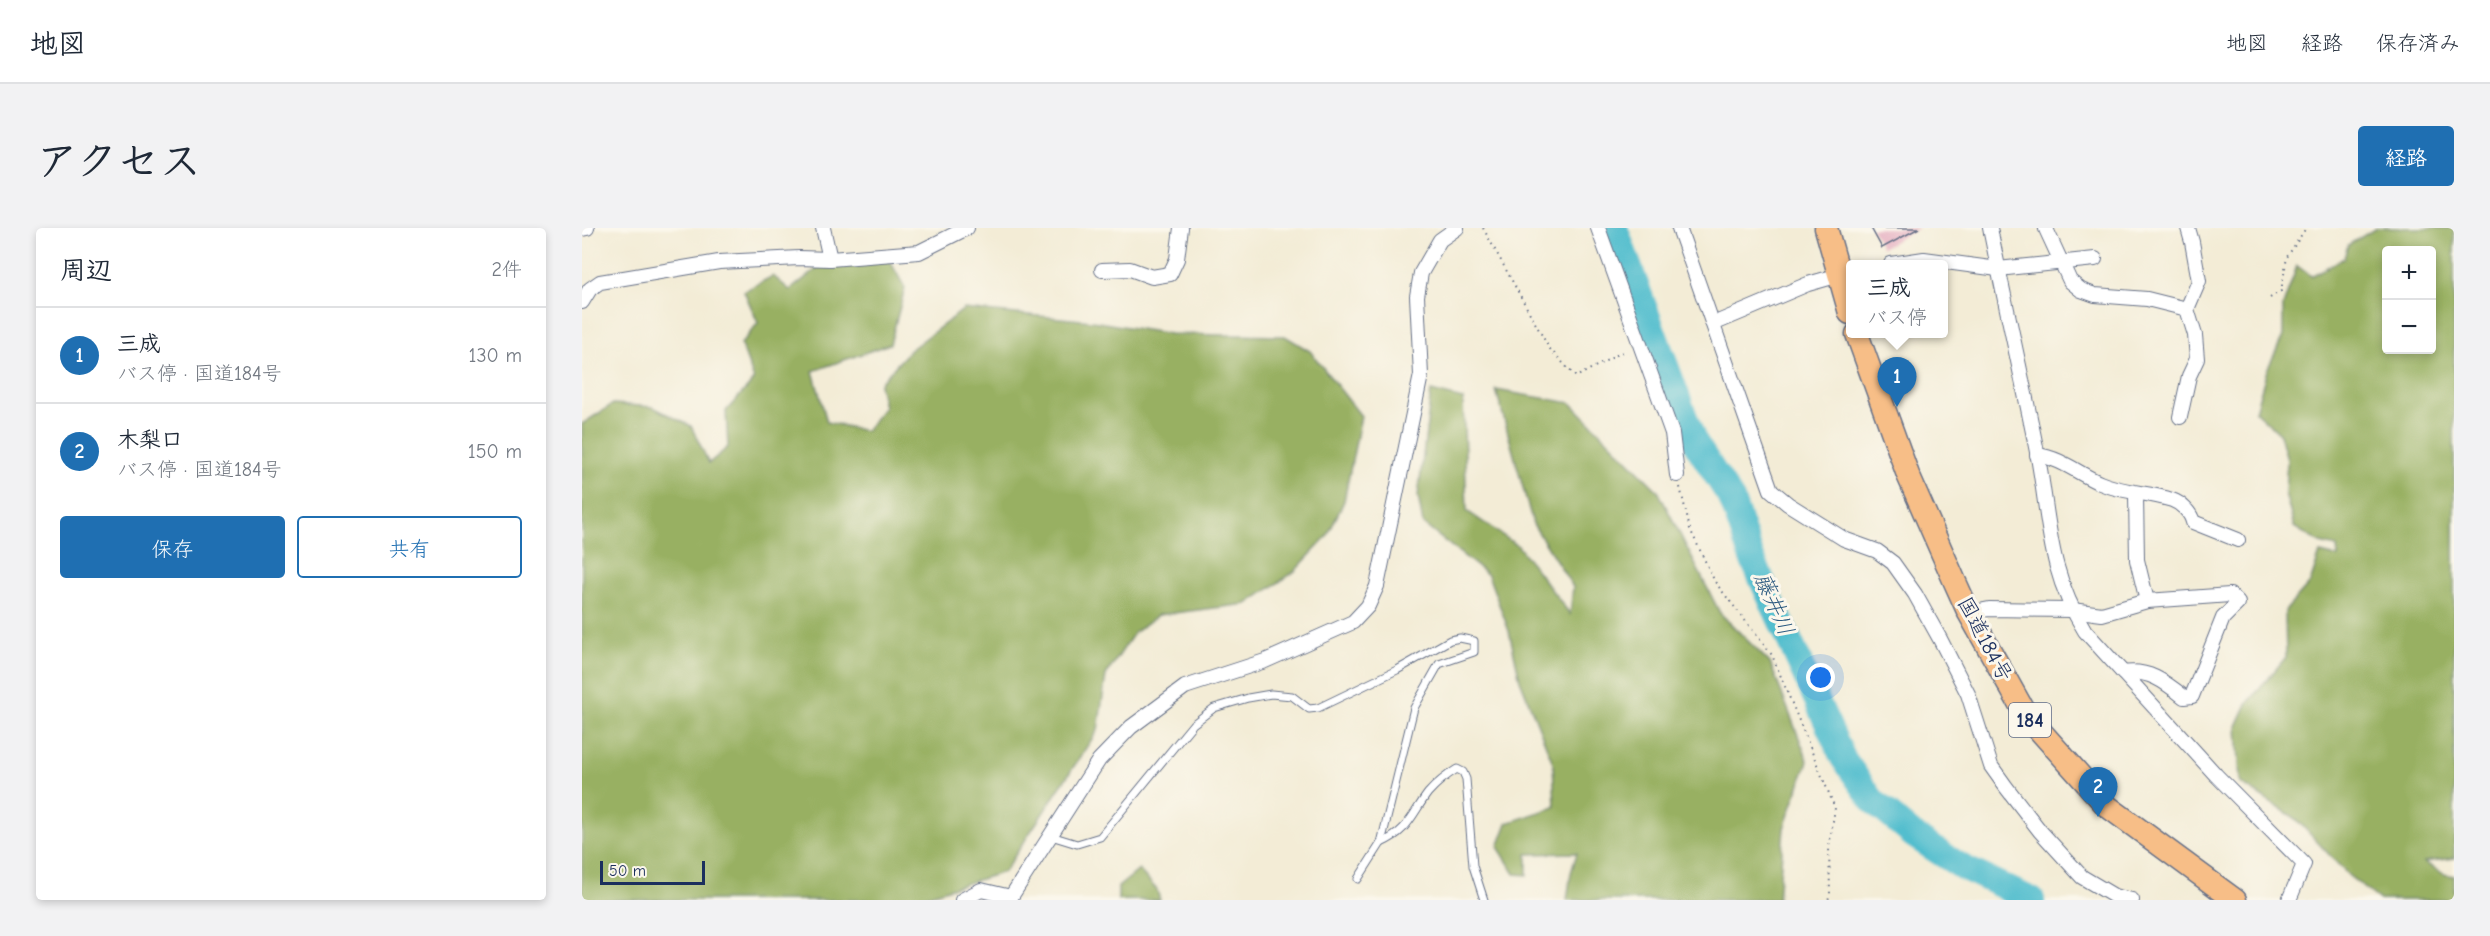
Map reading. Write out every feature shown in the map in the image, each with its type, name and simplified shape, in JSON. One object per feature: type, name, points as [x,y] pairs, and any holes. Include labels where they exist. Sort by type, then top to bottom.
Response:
[{"type":"highway","points":[[1826,228],[1845,274]]},
{"type":"highway","name":"国道184号","points":[[1859,338],[1908,475],[1970,613],[2026,716],[2107,806],[2231,899]]},
{"type":"street","points":[[582,229],[587,228]]},
{"type":"street","points":[[823,228],[830,259]]},
{"type":"street","points":[[582,302],[590,288],[600,282],[719,262],[800,258],[830,259],[919,252],[966,228]]},
{"type":"street","points":[[1102,270],[1130,269],[1152,277],[1170,274],[1178,259],[1181,228]]},
{"type":"street","points":[[962,900],[981,890],[1010,898],[1100,760],[1131,727],[1185,687],[1265,662],[1304,645],[1353,622],[1368,606],[1377,585],[1421,375],[1417,296],[1421,273],[1440,240],[1457,228]]},
{"type":"street","points":[[1598,228],[1672,433],[1677,475]]},
{"type":"street","points":[[1679,228],[1771,490],[1788,504],[1844,539],[1877,550],[1893,563],[1915,594],[1968,694],[1991,766],[2040,831],[2082,877],[2114,896],[2132,900]]},
{"type":"street","points":[[1990,228],[2037,455],[2045,514],[2057,575],[2072,610],[2085,631],[2216,775],[2304,864],[2289,900]]},
{"type":"street","points":[[2047,228],[2070,281],[2081,290],[2095,296],[2147,300],[2187,309]]},
{"type":"street","points":[[2180,417],[2189,376],[2197,359],[2195,335],[2187,309],[2199,282],[2193,242],[2188,228]]},
{"type":"street","points":[[1948,262],[1998,269],[2095,259]]},
{"type":"street","points":[[1713,324],[1808,284],[1845,274]]},
{"type":"street","points":[[2037,455],[2050,457],[2101,483],[2136,494],[2173,500],[2192,514],[2193,522],[2238,540]]},
{"type":"street","points":[[2136,494],[2137,560],[2148,601]]},
{"type":"street","points":[[1970,613],[1989,609],[2072,610],[2102,614],[2148,601],[2230,595],[2238,603],[2223,618],[2192,696],[2184,697],[2165,682],[2138,671],[2123,673]]},
{"type":"lane","points":[[1051,836],[1077,844],[1100,837],[1193,724],[1214,708],[1271,694],[1292,696],[1309,709],[1318,708],[1450,640],[1460,638],[1474,641],[1474,652],[1439,664],[1414,708],[1381,843],[1358,879]]},
{"type":"lane","points":[[1381,843],[1394,837],[1412,821],[1429,793],[1448,775],[1457,770],[1463,772],[1473,866],[1484,900]]},
{"type":"path","points":[[1483,228],[1549,348],[1576,377],[1639,343]]},
{"type":"path","points":[[2270,298],[2281,291],[2287,257],[2306,228]]},
{"type":"path","points":[[1677,475],[1690,529],[1715,582],[1772,655],[1835,808],[1829,847],[1830,894],[1828,900]]},
{"type":"green space","points":[[2376,228],[2454,228],[2454,858],[2424,862],[2443,874],[2454,876],[2454,900],[2380,900],[2349,876],[2295,818],[2240,783],[2237,726],[2247,704],[2286,657],[2285,611],[2310,583],[2320,553],[2338,557],[2337,547],[2320,543],[2294,527],[2285,493],[2287,460],[2280,434],[2255,411],[2267,370],[2283,336],[2283,306],[2297,266],[2311,276],[2344,258],[2348,245]]},
{"type":"green space","points":[[889,259],[905,288],[890,344],[813,371],[827,422],[866,431],[884,407],[879,384],[910,350],[964,309],[1092,321],[1170,334],[1285,336],[1310,351],[1361,416],[1344,501],[1327,537],[1294,572],[1247,604],[1158,615],[1134,633],[1106,675],[1098,730],[1004,872],[911,900],[582,900],[582,424],[613,404],[653,407],[691,426],[709,463],[728,447],[726,411],[754,380],[741,344],[758,323],[744,291],[773,276],[790,290],[824,263]]},
{"type":"green space","points":[[1496,390],[1571,403],[1658,491],[1720,613],[1770,663],[1808,761],[1784,828],[1778,900],[1567,900],[1577,853],[1527,854],[1527,875],[1515,874],[1498,847],[1507,823],[1555,807],[1553,763],[1520,680],[1509,631],[1488,575],[1423,524],[1418,496],[1431,391],[1463,399],[1467,511],[1518,546],[1570,614],[1573,587],[1533,524]]},
{"type":"green space","points":[[1139,870],[1157,890],[1160,900],[1118,900],[1118,887]]},
{"type":"building","points":[[1871,228],[1919,228],[1882,248]]},
{"type":"waterway","name":"藤井川","points":[[1615,228],[1693,439],[1732,500],[1751,556],[1843,758],[1873,801],[1913,835],[1962,867],[2032,900]]},
{"type":"place","name":"三成","points":[[1897,407]]},
{"type":"place","name":"木梨口","points":[[2098,817]]}]
